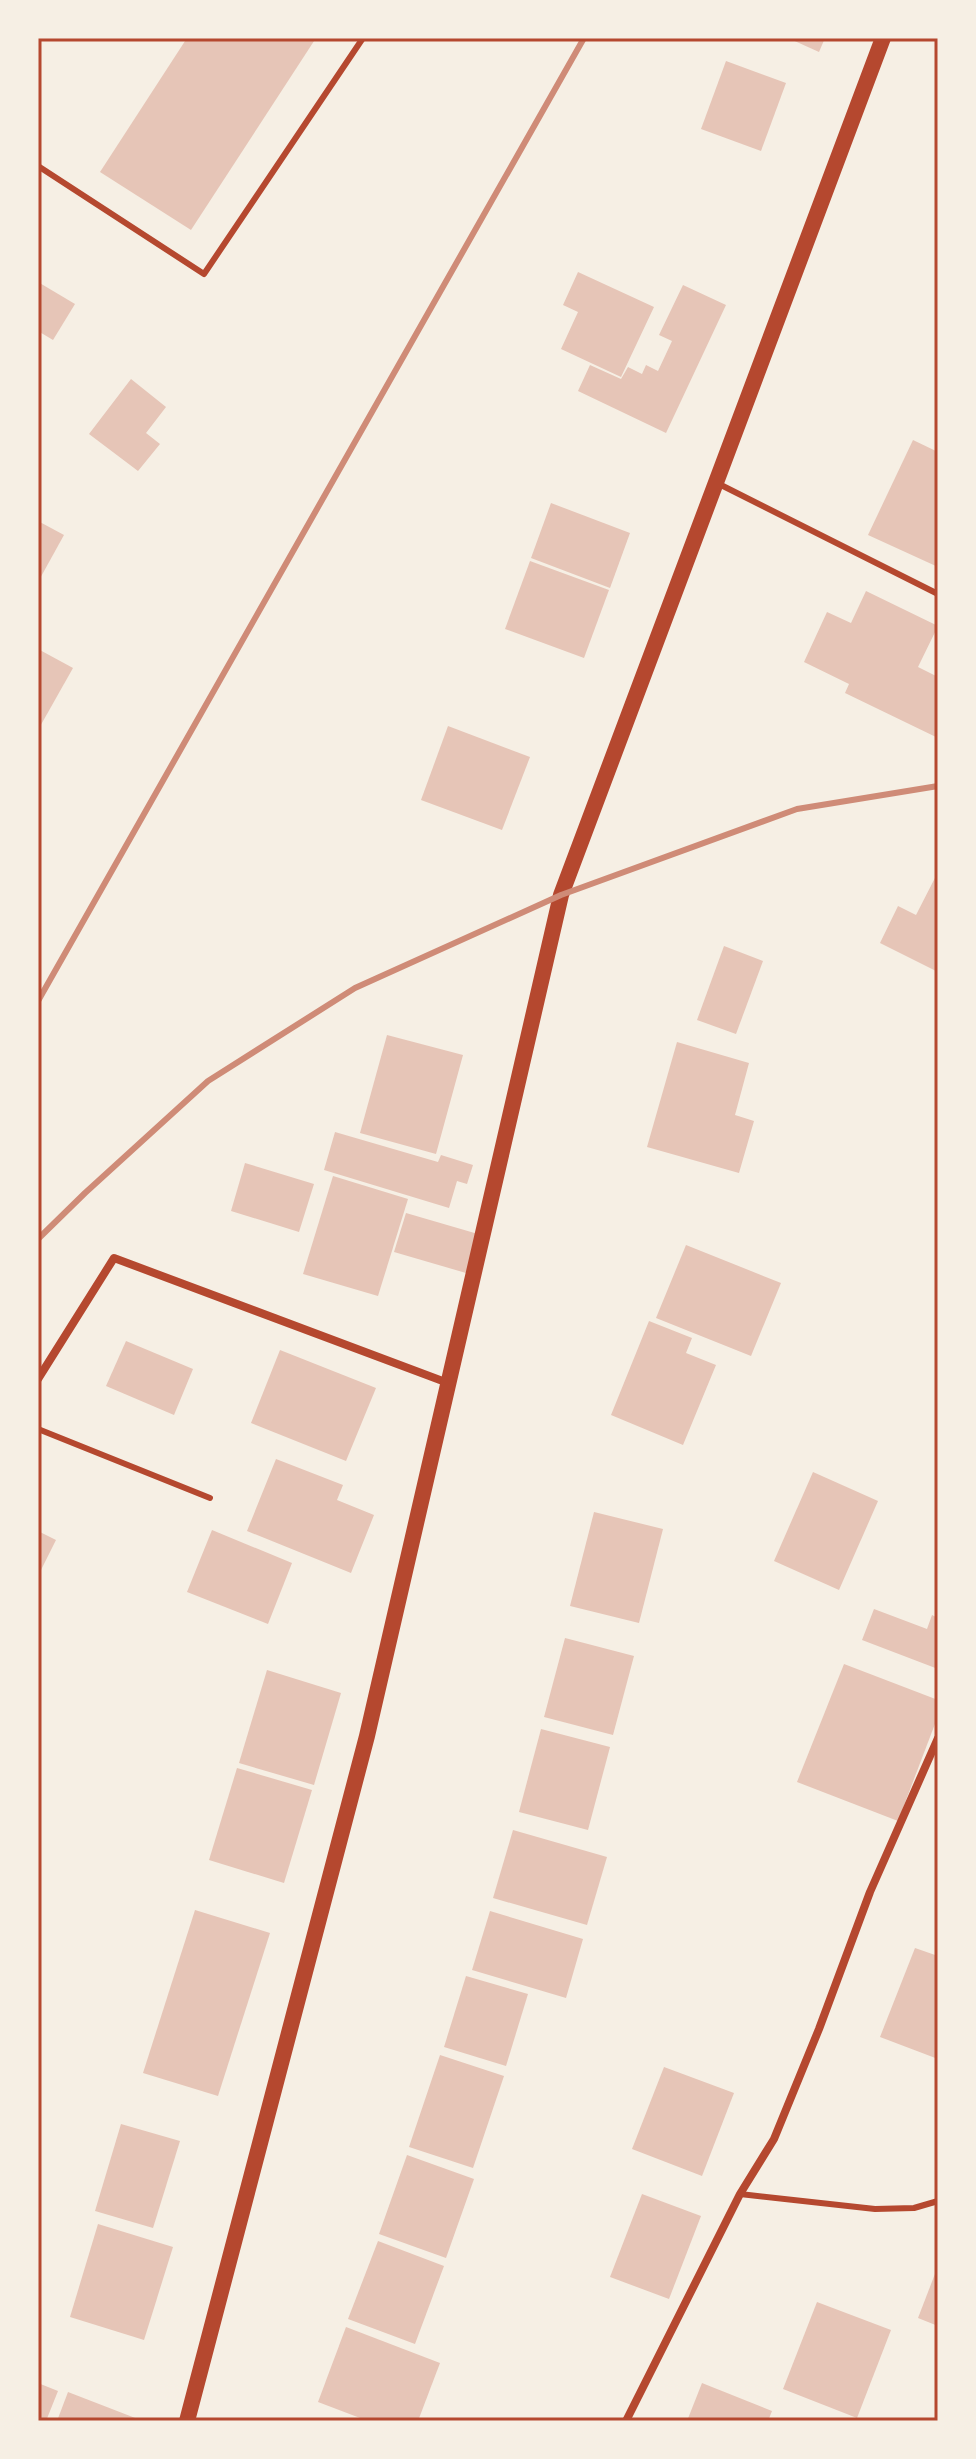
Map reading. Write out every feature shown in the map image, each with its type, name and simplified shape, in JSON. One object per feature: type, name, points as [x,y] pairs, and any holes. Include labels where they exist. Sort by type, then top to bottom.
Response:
[{"type":"main road","points":[[187,2421],[367,1736],[561,895],[883,38]]},
{"type":"street","points":[[38,1379],[114,1258],[448,1383]]},
{"type":"street","points":[[626,2421],[740,2194],[774,2139],[870,1892],[938,1738]]},
{"type":"lane","points":[[38,166],[204,274],[363,38]]},
{"type":"lane","points":[[717,483],[938,594]]},
{"type":"lane","points":[[38,1429],[210,1498]]},
{"type":"lane","points":[[740,2194],[875,2209],[914,2208],[938,2201]]},
{"type":"building","points":[[187,38],[316,38],[191,230],[100,172]]},
{"type":"building","points":[[788,38],[825,38],[819,52]]},
{"type":"building","points":[[726,61],[786,83],[761,151],[701,129]]},
{"type":"building","points":[[578,272],[654,307],[621,377],[561,349],[578,312],[563,305]]},
{"type":"building","points":[[38,282],[75,304],[53,340],[38,331]]},
{"type":"building","points":[[683,285],[726,305],[666,433],[578,391],[590,365],[621,379],[628,367],[642,374],[646,365],[658,371],[672,341],[659,335]]},
{"type":"building","points":[[131,379],[166,407],[146,433],[160,444],[138,471],[89,434]]},
{"type":"building","points":[[913,440],[938,452],[938,567],[868,535]]},
{"type":"building","points":[[551,503],[630,533],[610,588],[531,558]]},
{"type":"building","points":[[38,521],[64,535],[38,582]]},
{"type":"building","points":[[530,561],[609,590],[584,658],[505,629]]},
{"type":"building","points":[[866,591],[938,626],[918,667],[938,677],[938,738],[845,693],[849,684],[804,662],[827,612],[851,623]]},
{"type":"building","points":[[38,649],[73,668],[38,730]]},
{"type":"building","points":[[448,726],[530,757],[502,830],[421,800]]},
{"type":"building","points":[[938,872],[938,972],[880,943],[898,906],[916,915]]},
{"type":"building","points":[[724,946],[763,961],[736,1034],[697,1020]]},
{"type":"building","points":[[387,1035],[463,1055],[436,1154],[360,1133]]},
{"type":"building","points":[[677,1042],[749,1063],[735,1115],[754,1121],[739,1173],[647,1147]]},
{"type":"building","points":[[335,1132],[438,1162],[441,1155],[473,1165],[467,1184],[457,1181],[449,1208],[324,1170]]},
{"type":"building","points":[[245,1163],[314,1184],[299,1232],[231,1211]]},
{"type":"building","points":[[333,1176],[408,1199],[378,1296],[303,1274]]},
{"type":"building","points":[[406,1213],[478,1234],[466,1273],[394,1252]]},
{"type":"building","points":[[686,1245],[781,1283],[751,1356],[656,1318]]},
{"type":"building","points":[[649,1321],[692,1338],[686,1353],[716,1365],[683,1445],[611,1415]]},
{"type":"building","points":[[126,1341],[193,1369],[174,1415],[106,1386]]},
{"type":"building","points":[[280,1350],[376,1388],[346,1461],[251,1423]]},
{"type":"building","points":[[276,1459],[343,1485],[337,1500],[374,1515],[351,1573],[247,1531]]},
{"type":"building","points":[[813,1472],[878,1501],[839,1590],[774,1561]]},
{"type":"building","points":[[594,1512],[663,1529],[639,1623],[570,1606]]},
{"type":"building","points":[[212,1530],[292,1563],[268,1624],[187,1592]]},
{"type":"building","points":[[38,1531],[56,1540],[38,1576]]},
{"type":"building","points":[[874,1609],[927,1629],[932,1615],[938,1618],[938,1669],[862,1640]]},
{"type":"building","points":[[565,1638],[634,1656],[613,1735],[544,1717]]},
{"type":"building","points":[[844,1664],[938,1700],[938,1716],[898,1821],[797,1782]]},
{"type":"building","points":[[267,1670],[341,1693],[314,1785],[239,1763]]},
{"type":"building","points":[[541,1729],[610,1747],[588,1830],[519,1812]]},
{"type":"building","points":[[237,1768],[312,1790],[284,1883],[209,1860]]},
{"type":"building","points":[[513,1830],[607,1857],[587,1925],[493,1898]]},
{"type":"building","points":[[195,1910],[270,1933],[218,2096],[143,2073]]},
{"type":"building","points":[[490,1911],[583,1939],[566,1998],[472,1970]]},
{"type":"building","points":[[915,1948],[938,1956],[938,2059],[880,2037]]},
{"type":"building","points":[[466,1976],[528,1994],[506,2066],[444,2047]]},
{"type":"building","points":[[440,2055],[504,2076],[473,2168],[409,2147]]},
{"type":"building","points":[[664,2067],[734,2093],[702,2176],[632,2149]]},
{"type":"building","points":[[121,2124],[180,2141],[153,2228],[95,2211]]},
{"type":"building","points":[[407,2155],[474,2179],[446,2258],[379,2234]]},
{"type":"building","points":[[642,2194],[701,2216],[669,2299],[610,2277]]},
{"type":"building","points":[[98,2224],[173,2247],[144,2340],[70,2317]]},
{"type":"building","points":[[378,2241],[444,2266],[415,2344],[348,2319]]},
{"type":"building","points":[[938,2266],[938,2326],[918,2318]]},
{"type":"building","points":[[817,2302],[891,2330],[857,2418],[783,2389]]},
{"type":"building","points":[[346,2327],[440,2363],[418,2421],[368,2421],[318,2402]]},
{"type":"building","points":[[38,2383],[58,2391],[46,2421],[38,2421]]},
{"type":"building","points":[[702,2383],[772,2411],[768,2421],[687,2421]]},
{"type":"building","points":[[68,2392],[143,2421],[57,2421]]},
{"type":"railway","points":[[38,1001],[584,38]]},
{"type":"railway","points":[[38,1239],[208,1081],[355,988],[561,895],[797,809],[938,786]]}]
